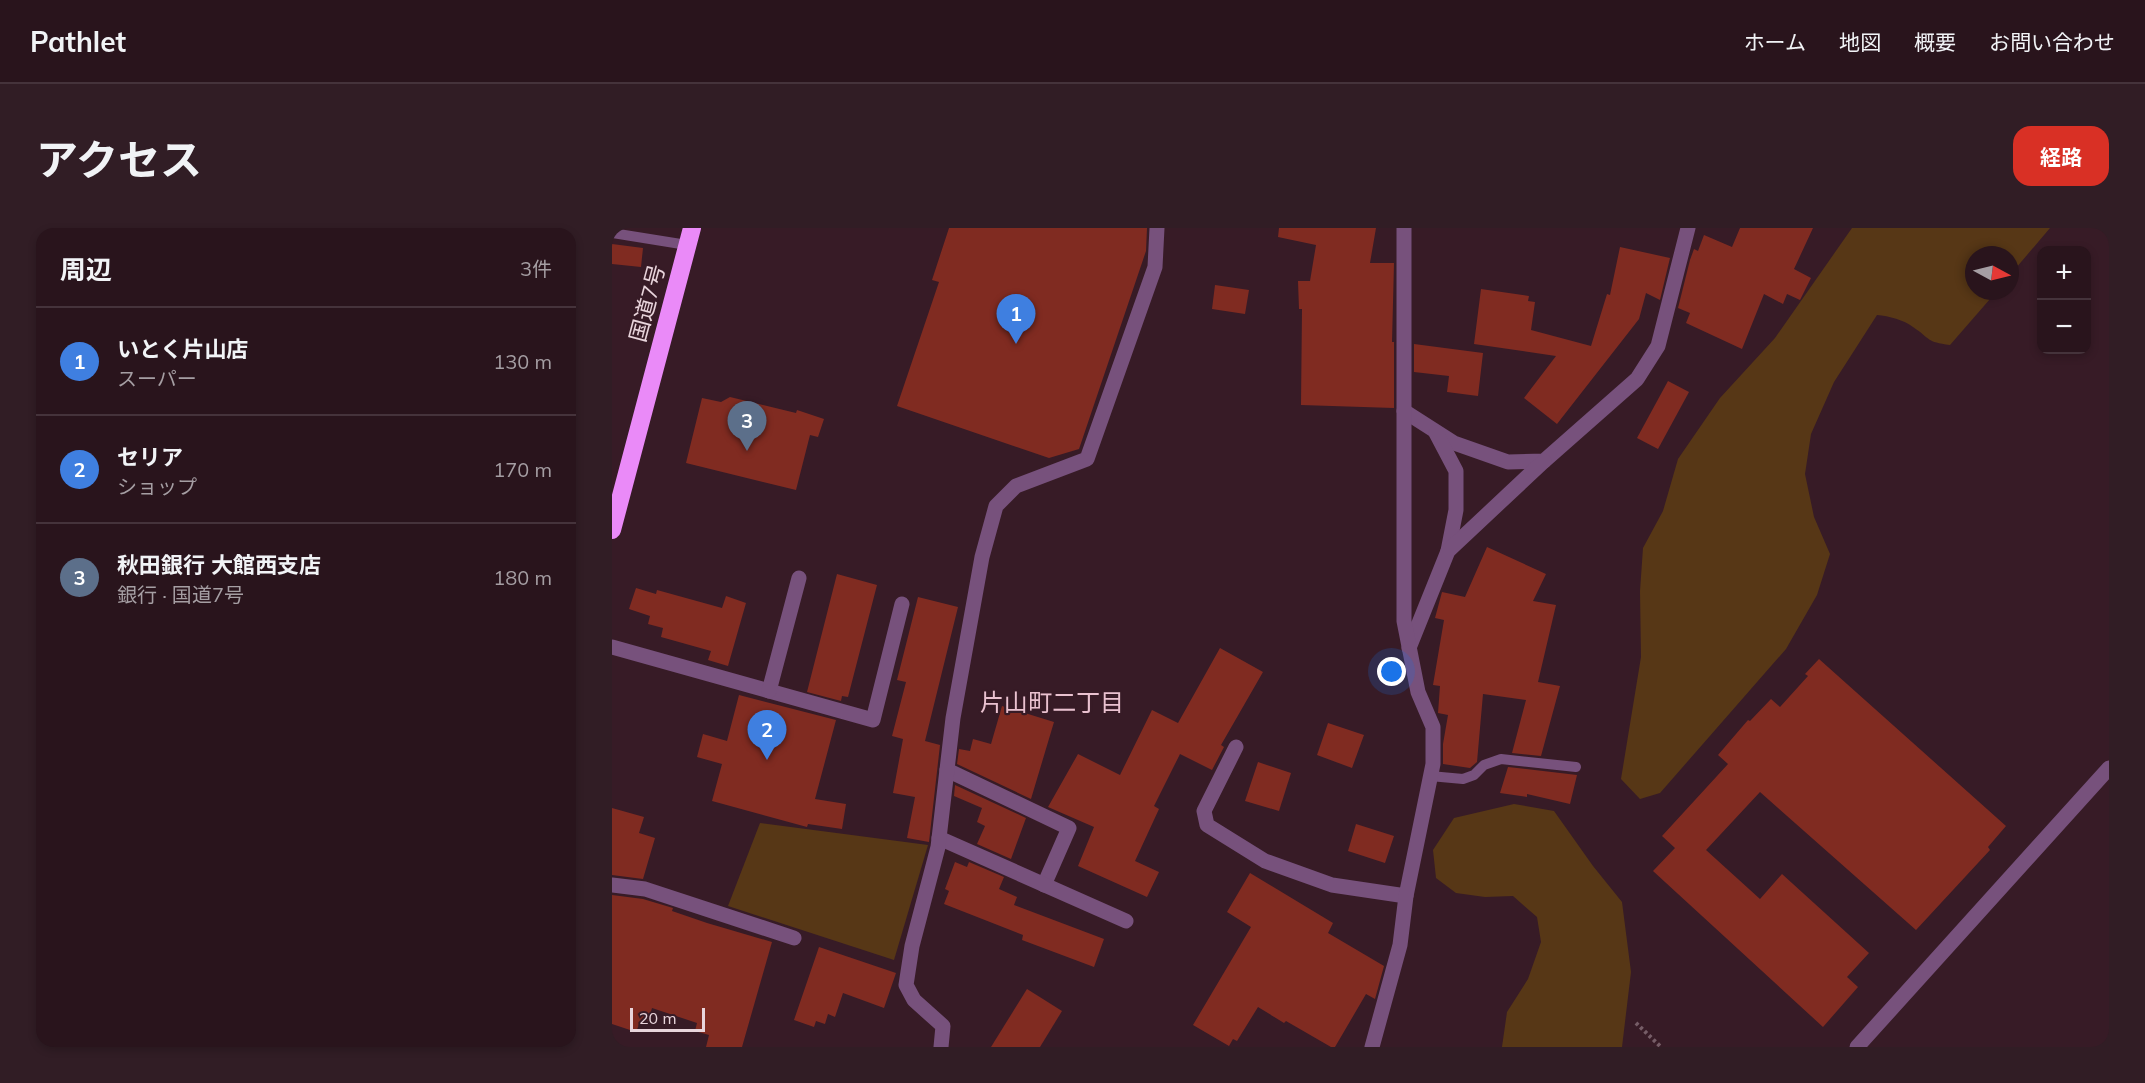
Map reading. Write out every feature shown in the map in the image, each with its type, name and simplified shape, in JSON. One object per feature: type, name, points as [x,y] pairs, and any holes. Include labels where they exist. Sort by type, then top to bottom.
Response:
[{"type":"highway","name":"国道7号","points":[[612,531],[690,237]]},
{"type":"street","points":[[941,1047],[943,1026],[914,1000],[906,985],[912,946],[939,838],[953,718],[982,557],[996,506],[1016,486],[1088,459],[1155,267],[1157,228]]},
{"type":"street","points":[[1372,1047],[1400,945],[1406,896],[1433,764],[1433,727],[1418,692],[1404,621],[1404,228]]},
{"type":"street","points":[[1448,551],[1544,461],[1637,379],[1659,346],[1688,228]]},
{"type":"street","points":[[1404,411],[1454,443],[1508,462],[1544,461]]},
{"type":"street","points":[[1409,648],[1448,551],[1456,510],[1456,471],[1434,430]]},
{"type":"street","points":[[769,691],[799,578]]},
{"type":"street","points":[[612,647],[873,720],[902,604]]},
{"type":"street","points":[[1236,747],[1204,811],[1207,825],[1265,861],[1332,885],[1406,896]]},
{"type":"street","points":[[1857,1047],[2109,768]]},
{"type":"street","points":[[947,770],[1069,828],[1044,885]]},
{"type":"street","points":[[939,838],[1126,921]]},
{"type":"street","points":[[612,885],[645,889],[794,938]]},
{"type":"lane","points":[[612,233],[690,237]]},
{"type":"lane","points":[[1430,776],[1463,779],[1474,775],[1484,765],[1501,759],[1576,767]]},
{"type":"path","points":[[1636,1023],[1661,1047]]},
{"type":"shaded area","points":[[1852,228],[2050,228],[2019,264],[2019,246],[1965,246],[1965,300],[1989,300],[1950,345],[1932,341],[1901,320],[1877,315],[1834,382],[1811,434],[1805,474],[1814,517],[1830,554],[1817,595],[1786,649],[1660,793],[1640,799],[1621,779],[1641,657],[1640,591],[1643,548],[1663,511],[1678,459],[1720,398],[1775,338]]},
{"type":"shaded area","points":[[1514,804],[1554,811],[1622,902],[1631,972],[1622,1047],[1502,1047],[1507,1012],[1528,979],[1541,942],[1537,917],[1513,896],[1485,897],[1456,893],[1436,878],[1433,850],[1454,818]]},
{"type":"shaded area","points":[[760,823],[928,845],[894,960],[728,906]]},
{"type":"building","points":[[949,228],[1147,228],[1146,251],[1079,449],[1049,458],[897,406],[939,282],[932,280]]},
{"type":"building","points":[[1279,228],[1376,228],[1370,263],[1394,263],[1392,342],[1394,342],[1394,408],[1301,405],[1302,309],[1299,309],[1298,281],[1310,281],[1316,245],[1278,237]]},
{"type":"building","points":[[1740,228],[1813,228],[1794,269],[1811,278],[1800,300],[1787,294],[1783,304],[1764,294],[1742,349],[1686,323],[1690,313],[1678,308],[1690,260],[1694,249],[1698,251],[1704,235],[1732,247]]},
{"type":"building","points":[[612,244],[643,248],[641,267],[612,264]]},
{"type":"building","points":[[1620,247],[1670,258],[1660,300],[1646,293],[1639,319],[1557,424],[1524,398],[1556,356],[1474,344],[1481,289],[1529,296],[1528,301],[1535,302],[1531,330],[1591,346],[1607,294],[1610,295]]},
{"type":"building","points":[[1215,285],[1249,290],[1245,314],[1212,309]]},
{"type":"building","points":[[1414,344],[1483,353],[1478,396],[1447,392],[1449,376],[1414,372]]},
{"type":"building","points":[[1668,381],[1689,392],[1658,449],[1637,438]]},
{"type":"building","points":[[730,397],[796,413],[797,410],[824,419],[818,437],[810,435],[796,490],[686,463],[702,398],[721,402]]},
{"type":"building","points":[[1487,547],[1546,574],[1533,601],[1556,605],[1538,682],[1560,686],[1541,756],[1512,753],[1526,700],[1483,694],[1477,762],[1470,768],[1443,764],[1443,744],[1448,715],[1438,713],[1440,686],[1433,685],[1444,620],[1435,618],[1442,592],[1465,597]]},
{"type":"building","points":[[837,574],[877,585],[848,697],[842,696],[841,701],[807,692]]},
{"type":"building","points":[[636,588],[656,594],[657,590],[722,608],[726,596],[746,603],[728,666],[708,660],[711,651],[661,637],[663,628],[648,624],[650,616],[629,609]]},
{"type":"building","points":[[918,597],[958,607],[925,741],[940,745],[929,842],[907,838],[915,797],[893,793],[903,739],[892,736],[906,682],[897,680]]},
{"type":"building","points":[[1220,648],[1263,672],[1221,745],[1224,747],[1212,770],[1180,754],[1154,806],[1159,809],[1135,861],[1159,872],[1147,897],[1078,866],[1094,827],[1048,807],[1078,754],[1120,775],[1152,710],[1178,723]]},
{"type":"building","points":[[1819,659],[2006,826],[1988,847],[1990,850],[1916,930],[1760,792],[1706,850],[1760,899],[1782,874],[1869,953],[1847,977],[1858,987],[1823,1027],[1653,871],[1675,848],[1662,836],[1728,764],[1718,755],[1748,720],[1750,721],[1771,699],[1780,707],[1808,676],[1805,674]]},
{"type":"building","points":[[739,695],[836,720],[815,799],[846,804],[842,829],[808,824],[807,827],[712,801],[722,764],[697,757],[703,734],[727,741]]},
{"type":"building","points":[[1002,706],[1054,722],[1031,799],[957,764],[959,749],[970,751],[973,739],[991,744]]},
{"type":"building","points":[[1328,723],[1364,735],[1352,768],[1317,755]]},
{"type":"building","points":[[1258,762],[1291,773],[1279,811],[1245,801]]},
{"type":"building","points":[[1508,767],[1577,775],[1570,804],[1527,794],[1527,797],[1500,793]]},
{"type":"building","points":[[955,785],[1026,818],[1011,859],[977,844],[985,826],[977,822],[982,808],[954,796]]},
{"type":"building","points":[[612,808],[644,817],[639,833],[655,838],[643,879],[612,875]]},
{"type":"building","points":[[1356,824],[1394,836],[1385,863],[1348,851]]},
{"type":"building","points":[[955,862],[967,867],[969,862],[1004,877],[999,889],[1017,897],[1014,905],[1104,939],[1094,967],[1022,940],[1023,935],[944,904],[949,891],[945,889]]},
{"type":"building","points":[[1250,873],[1333,923],[1328,933],[1384,966],[1375,999],[1366,994],[1335,1047],[1331,1047],[1286,1021],[1284,1023],[1258,1007],[1237,1041],[1233,1039],[1229,1046],[1193,1025],[1251,927],[1227,912]]},
{"type":"building","points":[[612,895],[643,899],[673,908],[672,911],[707,923],[772,942],[742,1047],[706,1047],[709,1035],[695,1031],[697,1023],[652,1008],[647,1025],[640,1022],[636,1032],[612,1024]]},
{"type":"building","points":[[819,947],[896,973],[884,1008],[843,993],[835,1017],[828,1014],[825,1024],[816,1021],[814,1027],[794,1020]]},
{"type":"building","points":[[1027,989],[1062,1011],[1040,1047],[991,1047]]},
{"type":"place","name":"いとく片山店","points":[[1016,344]]},
{"type":"place","name":"秋田銀行 大館西支店","points":[[747,451]]},
{"type":"place","name":"セリア","points":[[767,760]]},
{"type":"district","name":"片山町二丁目","points":[[1052,703]]}]
